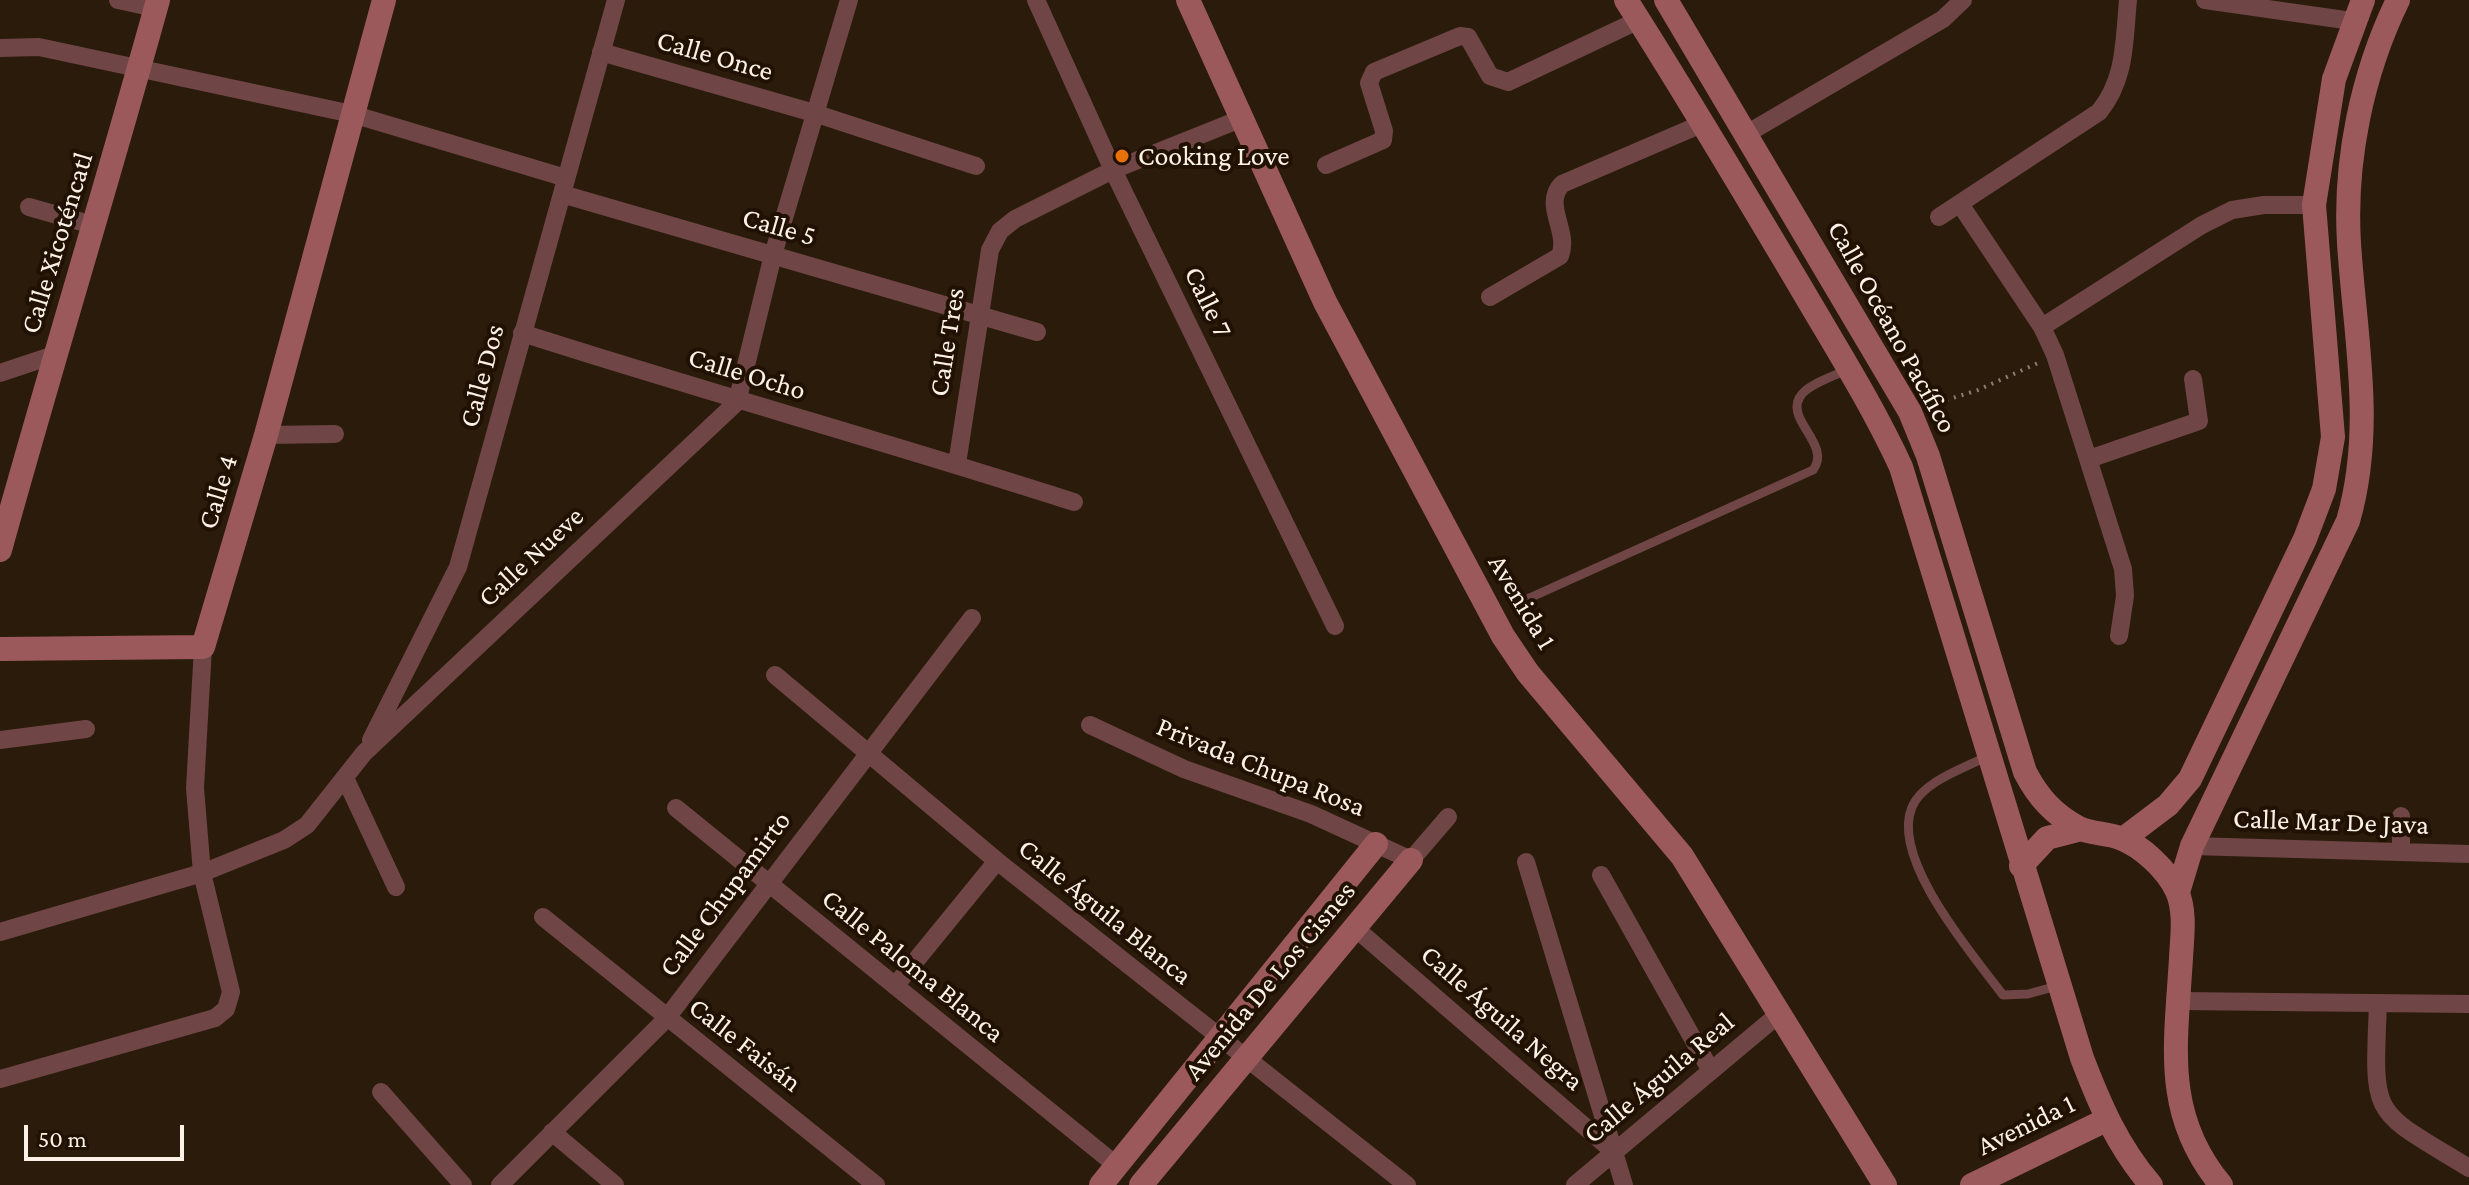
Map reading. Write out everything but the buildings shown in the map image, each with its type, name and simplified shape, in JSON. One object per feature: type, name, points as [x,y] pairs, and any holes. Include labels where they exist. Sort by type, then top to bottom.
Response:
[{"type":"street","points":[[118,0],[156,4]]},
{"type":"street","name":"Calle 4","points":[[0,1079],[215,1018],[226,1009],[231,992],[202,873],[195,788],[203,647],[266,435],[384,0]]},
{"type":"street","name":"Calle Dos","points":[[364,753],[458,567],[616,0]]},
{"type":"street","points":[[737,402],[773,255],[849,0]]},
{"type":"street","name":"Calle 7","points":[[1036,0],[1113,170],[1335,626]]},
{"type":"street","name":"Avenida 1","points":[[1188,0],[1325,302],[1503,636],[1528,673],[1682,856],[1885,1185]]},
{"type":"street","points":[[1748,133],[1943,19],[1963,0]]},
{"type":"street","points":[[1939,217],[2099,112],[2111,97],[2120,77],[2128,0]]},
{"type":"street","points":[[2123,839],[2168,805],[2190,779],[2305,539],[2324,489],[2333,437],[2314,205],[2334,79],[2358,10],[2205,0]]},
{"type":"street","points":[[2314,205],[2335,143],[2363,94],[2398,0]]},
{"type":"street","name":"Calle Océano Pacífico","points":[[1672,2],[1910,412],[1928,456],[2025,772],[2038,798],[2082,829],[2123,839],[2146,853],[2178,892]]},
{"type":"street","name":"Calle Xicoténcatl","points":[[0,550],[54,355],[96,226],[156,4]]},
{"type":"street","points":[[1326,165],[1383,140],[1384,131],[1369,83],[1374,72],[1460,36],[1468,37],[1490,76],[1508,82],[1632,10]]},
{"type":"street","name":"Calle Océano Pacífico","points":[[1632,10],[1704,123],[1882,424],[1901,467],[2058,985],[2106,1120],[2133,1164],[2151,1185]]},
{"type":"street","points":[[0,48],[39,47],[352,114],[564,186]]},
{"type":"street","name":"Calle Once","points":[[601,52],[814,113],[976,166]]},
{"type":"street","points":[[2221,1185],[2205,1165],[2186,1129],[2179,1105],[2175,1065],[2183,916],[2178,892],[2192,846],[2348,521],[2358,487],[2364,442],[2363,389],[2348,207],[2363,94]]},
{"type":"street","points":[[1113,170],[1243,118]]},
{"type":"street","points":[[1490,297],[1560,256],[1564,237],[1553,202],[1554,192],[1562,184],[1704,123]]},
{"type":"street","name":"Calle Tres","points":[[957,464],[990,250],[1000,231],[1015,219],[1113,170]]},
{"type":"street","name":"Calle 5","points":[[564,186],[773,255],[1037,332]]},
{"type":"street","points":[[1960,204],[2042,327],[2055,355],[2123,569],[2125,596],[2119,636]]},
{"type":"street","points":[[2042,327],[2202,225],[2232,210],[2264,205],[2314,205]]},
{"type":"street","points":[[29,207],[96,226]]},
{"type":"street","points":[[1815,311],[1844,295]]},
{"type":"street","name":"Calle Ocho","points":[[522,333],[737,402],[957,464],[1074,502]]},
{"type":"street","points":[[0,373],[54,355]]},
{"type":"street","points":[[2089,459],[2199,421],[2193,379]]},
{"type":"street","name":"Calle Nueve","points":[[0,932],[202,873],[284,840],[307,825],[346,780],[364,753],[737,402]]},
{"type":"street","points":[[266,435],[335,434]]},
{"type":"street","name":"Calle Chupamirto","points":[[500,1185],[666,1019],[972,618]]},
{"type":"street","points":[[0,649],[203,647]]},
{"type":"street","name":"Calle Águila Blanca","points":[[775,675],[997,861],[1407,1185]]},
{"type":"street","name":"Privada Chupa Rosa","points":[[1090,725],[1184,769],[1311,814],[1411,860]]},
{"type":"street","points":[[0,740],[86,729]]},
{"type":"street","points":[[346,780],[396,887]]},
{"type":"street","name":"Calle Paloma Blanca","points":[[676,808],[767,885],[1116,1165]]},
{"type":"street","points":[[2401,816],[2401,852]]},
{"type":"street","name":"Avenida De Los Cisnes","points":[[1141,1185],[1448,817]]},
{"type":"street","points":[[2021,866],[2047,838],[2082,829]]},
{"type":"street","name":"Avenida De Los Cisnes","points":[[1101,1185],[1376,844]]},
{"type":"street","name":"Calle Mar De Java","points":[[2192,846],[2469,854]]},
{"type":"street","points":[[895,986],[997,861]]},
{"type":"street","name":"Calle Águila Negra","points":[[1526,862],[1624,1185]]},
{"type":"street","points":[[1601,875],[1711,1071]]},
{"type":"street","name":"Calle Faisán","points":[[543,917],[876,1185]]},
{"type":"street","name":"Calle Águila Negra","points":[[1354,927],[1613,1151]]},
{"type":"street","points":[[2178,1001],[2469,1004]]},
{"type":"street","points":[[2378,1004],[2375,1083],[2380,1106],[2393,1122],[2469,1168]]},
{"type":"street","name":"Calle Águila Real","points":[[1575,1185],[1779,1014]]},
{"type":"street","points":[[381,1092],[463,1185]]},
{"type":"street","name":"Avenida 1","points":[[1972,1185],[2106,1120]]},
{"type":"street","points":[[552,1132],[615,1185]]},
{"type":"lane","points":[[1525,600],[1813,470],[1818,463],[1818,452],[1797,412],[1797,403],[1803,392],[1849,369]]},
{"type":"lane","points":[[1988,756],[1928,788],[1913,805],[1908,830],[1915,862],[1957,934],[2003,995],[2028,994],[2058,985]]},
{"type":"path","points":[[1910,412],[1978,390],[2055,355]]},
{"type":"place","name":"Cooking Love","points":[[1122,156]]}]
